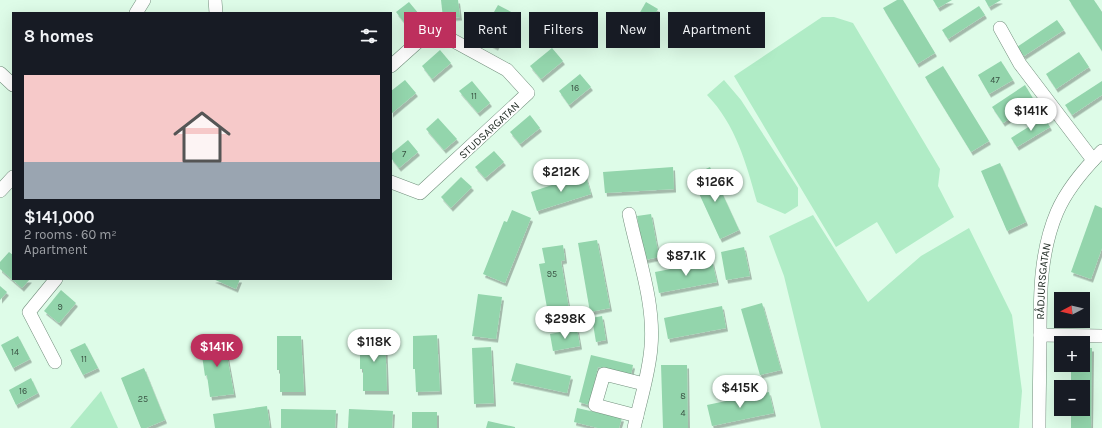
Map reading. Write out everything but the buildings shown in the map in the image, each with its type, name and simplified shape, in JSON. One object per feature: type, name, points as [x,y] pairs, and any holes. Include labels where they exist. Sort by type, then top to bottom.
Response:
[{"type":"street","points":[[137,12],[144,0]]},
{"type":"street","points":[[215,0],[216,12]]},
{"type":"street","points":[[1000,28],[1020,64],[1093,160]]},
{"type":"street","name":"STUDSARGATAN","points":[[392,65],[420,40],[443,35],[507,70],[528,93],[420,193],[392,182]]},
{"type":"street","points":[[0,73],[12,83]]},
{"type":"street","name":"RÅDJURSGATAN","points":[[1039,428],[1041,270],[1047,239],[1057,212],[1067,194],[1093,160],[1102,151]]},
{"type":"street","points":[[0,191],[12,177]]},
{"type":"street","points":[[629,214],[647,296],[652,327],[651,347],[644,384],[636,422],[595,405],[604,374],[644,384]]},
{"type":"street","points":[[55,280],[29,312],[55,362]]},
{"type":"street","points":[[1040,335],[1102,336]]},
{"type":"green space","points":[[822,17],[834,17],[853,23],[940,169],[938,186],[954,217],[896,254],[877,222],[836,247],[734,76]]},
{"type":"green space","points":[[724,80],[741,100],[798,188],[798,206],[785,214],[757,202],[749,173],[733,132],[726,119],[707,95]]},
{"type":"green space","points":[[813,215],[868,302],[921,256],[969,228],[1012,315],[1022,391],[1019,428],[821,428],[784,276],[769,236]]},
{"type":"green space","points":[[101,391],[118,428],[70,428]]}]
